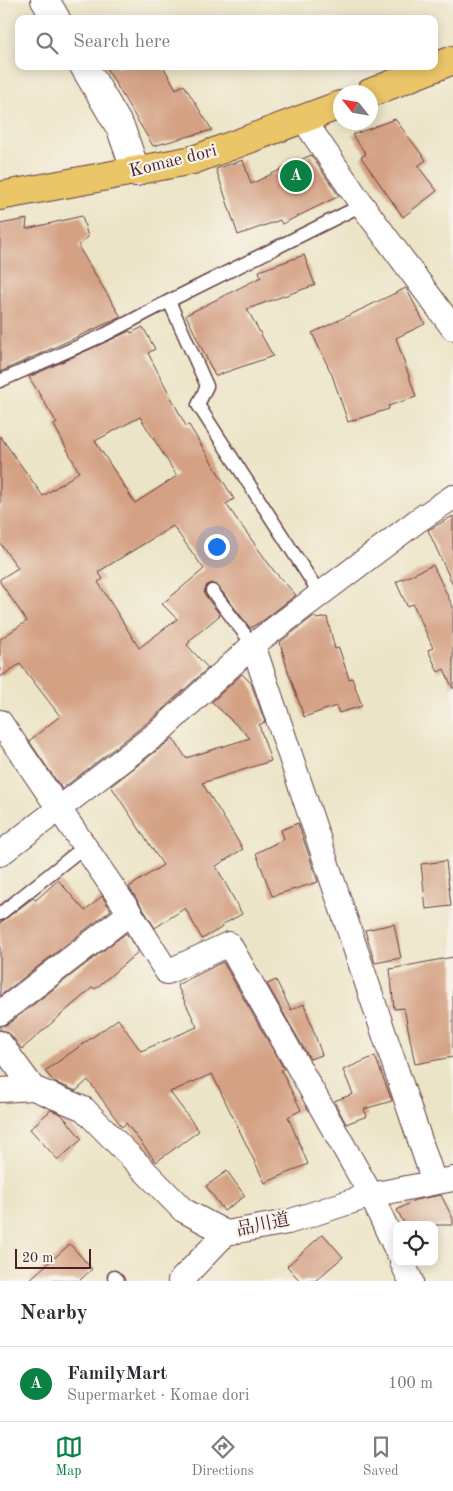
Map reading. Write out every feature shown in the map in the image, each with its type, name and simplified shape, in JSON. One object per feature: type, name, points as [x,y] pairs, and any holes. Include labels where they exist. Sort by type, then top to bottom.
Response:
[{"type":"main road","points":[[438,66],[453,60]]},
{"type":"main road","points":[[378,90],[428,70]]},
{"type":"main road","name":"Komae dori","points":[[0,196],[193,160],[303,120],[333,107]]},
{"type":"street","points":[[45,0],[54,15]]},
{"type":"street","points":[[86,70],[121,129],[136,172]]},
{"type":"street","points":[[303,120],[362,205],[453,328]]},
{"type":"street","points":[[0,854],[160,731],[253,644],[417,521],[453,497]]},
{"type":"street","points":[[253,644],[443,1180]]},
{"type":"street","points":[[0,722],[85,846],[167,972],[229,944],[371,1195],[393,1242]]},
{"type":"street","points":[[0,1013],[130,914]]},
{"type":"street","points":[[0,1043],[33,1088]]},
{"type":"street","name":"品川道","points":[[0,1090],[33,1088],[84,1109],[183,1210],[226,1233],[288,1222],[371,1195],[443,1180]]},
{"type":"street","points":[[180,1281],[226,1233]]},
{"type":"street","points":[[404,1266],[411,1281]]},
{"type":"lane","points":[[0,381],[106,334],[362,205]]},
{"type":"lane","points":[[169,301],[207,386],[198,405],[320,594]]},
{"type":"lane","points":[[212,591],[253,644]]},
{"type":"lane","points":[[0,914],[85,846]]},
{"type":"building","points":[[107,70],[165,70],[176,89],[184,85],[212,130],[153,146]]},
{"type":"building","points":[[395,119],[426,160],[418,166],[437,191],[403,217],[361,157],[366,154],[352,135],[365,130],[378,130],[378,125]]},
{"type":"building","points":[[311,155],[339,196],[282,224],[280,220],[238,235],[216,169],[243,160],[251,184]]},
{"type":"building","points":[[82,216],[88,237],[78,246],[121,317],[0,372],[0,224],[27,219],[26,229]]},
{"type":"building","points":[[304,255],[315,285],[247,309],[273,356],[215,376],[186,315],[261,277],[259,271]]},
{"type":"building","points":[[406,288],[425,324],[396,338],[416,397],[388,406],[389,409],[348,422],[332,375],[312,333]]},
{"type":"building","points":[[143,327],[155,349],[148,353],[186,426],[189,425],[234,499],[226,504],[274,571],[296,595],[264,620],[250,628],[218,586],[211,583],[207,585],[204,592],[205,595],[220,615],[189,641],[187,645],[208,668],[151,720],[62,789],[29,741],[60,716],[20,664],[0,677],[0,639],[27,621],[0,582],[0,579],[18,568],[0,543],[0,436],[43,496],[79,472],[54,425],[57,423],[29,377],[130,331],[131,333]],"holes":[[[140,417],[177,476],[135,503],[95,441]],[[173,526],[204,569],[162,604],[177,619],[139,648],[98,582],[103,579],[98,572]]]},
{"type":"building","points":[[453,516],[453,585],[428,530]]},
{"type":"building","points":[[433,565],[453,607],[453,689],[444,669],[438,672],[428,650],[433,648],[413,604],[407,606],[396,582]]},
{"type":"building","points":[[314,616],[317,619],[327,617],[335,649],[339,648],[349,679],[352,678],[362,706],[339,713],[336,706],[304,717],[280,642]]},
{"type":"building","points":[[242,674],[251,683],[265,722],[259,725],[271,761],[202,783],[243,849],[216,866],[242,914],[202,939],[185,908],[155,928],[129,887],[163,865],[111,786],[173,738],[186,758],[250,738],[212,702]]},
{"type":"building","points":[[298,823],[318,882],[272,896],[256,853],[284,839],[281,830]]},
{"type":"building","points":[[446,861],[451,906],[426,909],[421,864]]},
{"type":"building","points":[[58,880],[85,911],[102,896],[111,910],[0,996],[0,923],[33,898],[36,900]]},
{"type":"building","points":[[394,924],[401,958],[375,963],[365,930]]},
{"type":"building","points":[[126,933],[138,952],[95,989],[93,987],[22,1049],[11,1035],[6,1031],[0,1030],[0,1026],[8,1024]]},
{"type":"building","points":[[453,957],[453,1057],[415,1064],[404,1008],[394,1009],[390,969]]},
{"type":"building","points":[[223,962],[284,1069],[281,1070],[301,1110],[288,1117],[308,1164],[265,1183],[212,1074],[170,1092],[199,1131],[156,1162],[126,1123],[122,1127],[88,1080],[76,1091],[54,1082],[45,1071],[118,1019],[141,1051],[197,1027],[177,985]]},
{"type":"building","points":[[276,980],[291,1010],[304,1004],[322,1055],[310,1059],[267,984]]},
{"type":"building","points":[[375,1056],[392,1101],[364,1109],[367,1116],[346,1124],[334,1101],[353,1094],[343,1070]]},
{"type":"building","points":[[51,1110],[61,1114],[82,1139],[58,1160],[30,1129]]},
{"type":"building","points":[[227,1171],[245,1196],[224,1211],[206,1186]]},
{"type":"building","points":[[441,1195],[453,1219],[453,1225],[438,1225],[438,1221],[403,1221],[397,1210],[415,1200]]},
{"type":"building","points":[[323,1234],[343,1257],[315,1281],[300,1281],[287,1266]]},
{"type":"building","points":[[70,1244],[92,1269],[79,1281],[28,1281]]},
{"type":"place","name":"FamilyMart","points":[[296,176]]}]
